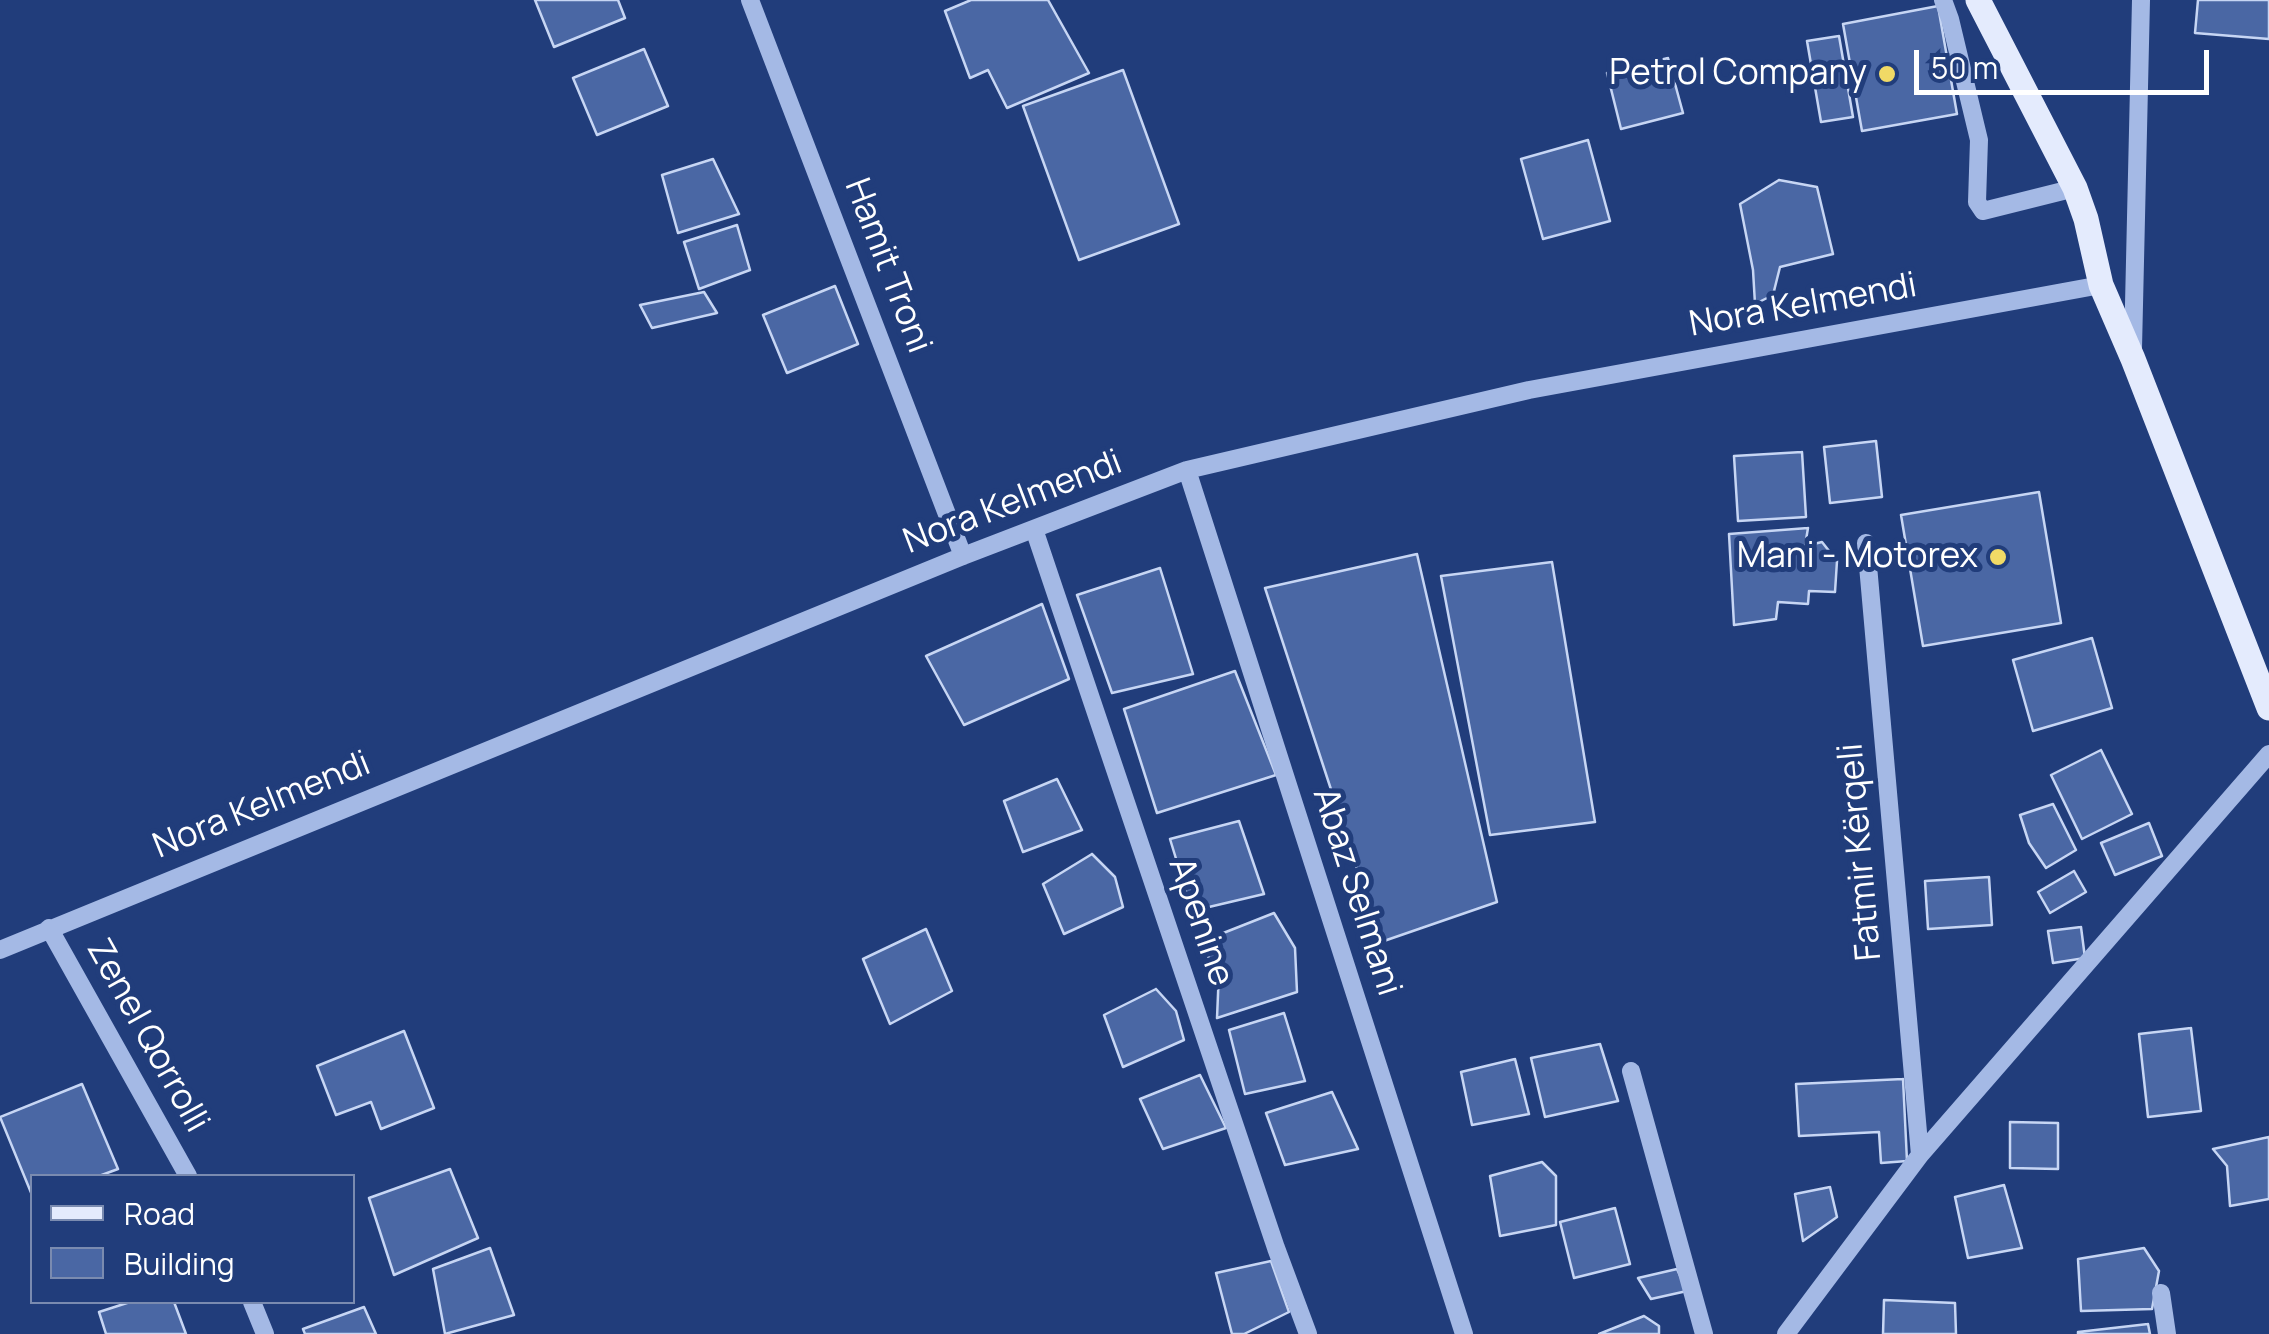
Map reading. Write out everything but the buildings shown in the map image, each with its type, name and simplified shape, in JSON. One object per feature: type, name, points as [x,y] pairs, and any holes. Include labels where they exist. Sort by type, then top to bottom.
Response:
[{"type":"main road","points":[[1978,0],[2074,188],[2086,219],[2101,285],[2268,703]]},
{"type":"street","name":"Hamit Troni","points":[[750,0],[963,556]]},
{"type":"street","points":[[1943,0],[1980,140],[1977,202],[1983,211],[2074,188]]},
{"type":"street","points":[[2133,359],[2142,0]]},
{"type":"street","name":"Nora Kelmendi","points":[[0,950],[963,556],[1187,470],[1529,390],[2101,285]]},
{"type":"street","name":"Abaz Selmani","points":[[1187,470],[1464,1334]]},
{"type":"street","name":"Apenine","points":[[1034,529],[1308,1334]]},
{"type":"street","name":"Fatmir Kërqeli","points":[[1866,542],[1920,1156]]},
{"type":"street","points":[[1786,1334],[1920,1156],[2269,754]]},
{"type":"street","name":"Zenel Qorrolli","points":[[49,928],[187,1174]]},
{"type":"street","points":[[1632,1071],[1704,1334]]},
{"type":"street","points":[[2162,1293],[2166,1334]]},
{"type":"street","points":[[253,1304],[265,1334]]},
{"type":"place","name":"Petrol Company","points":[[1887,74]]},
{"type":"place","name":"Mani - Motorex","points":[[1998,557]]}]
